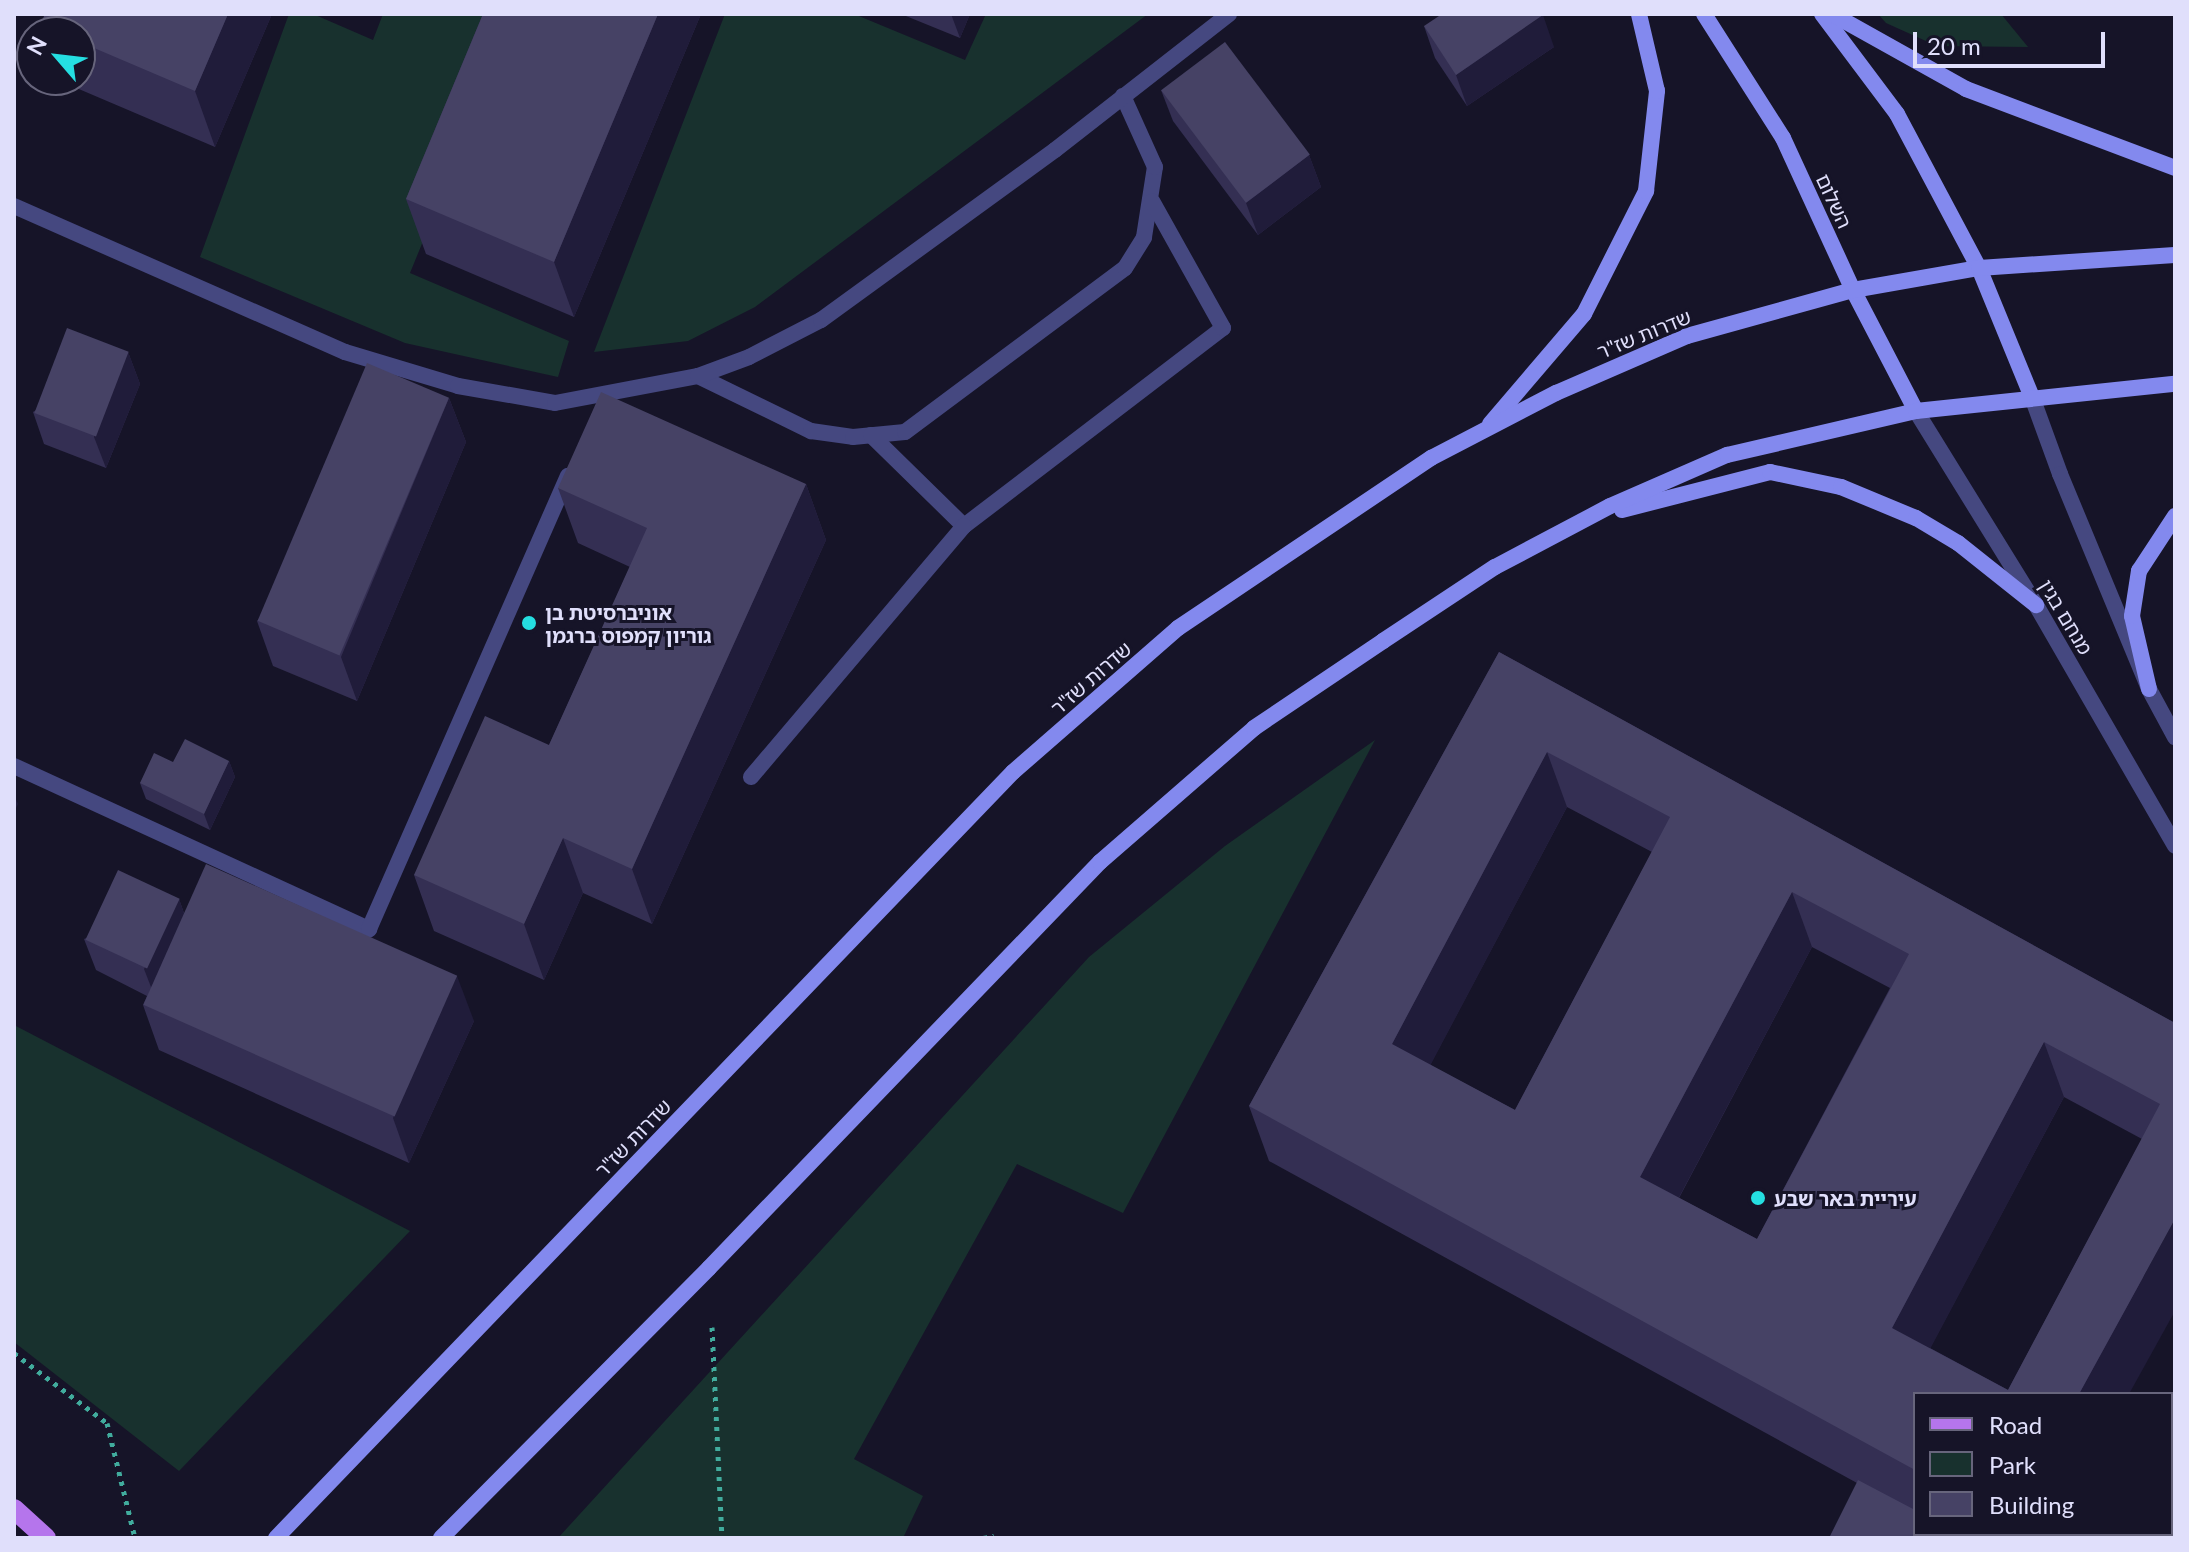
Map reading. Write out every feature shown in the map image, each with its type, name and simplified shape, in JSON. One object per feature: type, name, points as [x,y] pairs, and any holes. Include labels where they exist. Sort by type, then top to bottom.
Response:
[{"type":"main road","points":[[1484,432],[1584,314],[1646,191],[1657,91],[1639,14]]},
{"type":"main road","name":"השלום","points":[[1704,14],[1783,138],[1853,290],[1916,411]]},
{"type":"main road","points":[[1822,14],[1897,114],[1979,268],[2032,397]]},
{"type":"main road","points":[[1832,14],[1966,89],[2175,168]]},
{"type":"main road","name":"שדרות שז\"ר","points":[[276,1538],[1013,772],[1178,628],[1431,458],[1556,393],[1687,336],[1853,290],[1979,268],[2175,255]]},
{"type":"main road","points":[[441,1538],[709,1268],[1100,862],[1254,728],[1495,567],[1585,519],[1727,455],[1916,411],[2175,384]]},
{"type":"main road","points":[[1585,519],[1770,472],[1841,487],[1916,518],[1958,543],[2036,605]]},
{"type":"main road","points":[[2149,689],[2132,616],[2139,571],[2175,516]]},
{"type":"main road","points":[[14,1509],[46,1538]]},
{"type":"street","points":[[14,206],[345,352],[458,386],[555,403],[600,401],[698,376],[749,357],[821,320],[1229,14]]},
{"type":"street","points":[[698,376],[811,431],[853,437],[905,432],[1125,268],[1144,237],[1155,167],[1123,96]]},
{"type":"street","points":[[751,777],[964,526],[1223,328],[1152,201]]},
{"type":"street","points":[[2032,397],[2149,689],[2175,737]]},
{"type":"street","name":"מנחם בגין","points":[[1916,411],[2036,605],[2175,846]]},
{"type":"street","points":[[871,435],[964,526]]},
{"type":"street","points":[[14,766],[369,929],[572,466]]},
{"type":"path","points":[[709,1268],[722,1538]]},
{"type":"path","points":[[14,1353],[107,1423],[135,1538]]},
{"type":"path","points":[[983,1538],[994,1536]]},
{"type":"green space","points":[[289,14],[313,14],[373,40],[383,14],[516,14],[410,273],[569,341],[558,377],[405,343],[200,257]]},
{"type":"green space","points":[[725,14],[854,14],[965,60],[986,14],[1148,14],[755,307],[688,341],[594,352]]},
{"type":"green space","points":[[1878,14],[2001,14],[2028,47],[1937,46],[1886,23]]},
{"type":"green space","points":[[1375,740],[1123,1213],[1017,1164],[854,1459],[923,1496],[903,1538],[558,1538],[1089,957],[1225,846]]},
{"type":"green space","points":[[14,1025],[410,1231],[179,1471],[14,1342]]},
{"type":"building","points":[[228,14],[195,91],[96,49],[96,16],[44,16]]},
{"type":"building","points":[[483,14],[658,14],[554,262],[406,199]]},
{"type":"building","points":[[1442,14],[1543,15],[1456,75],[1424,26]]},
{"type":"building","points":[[1225,42],[1310,155],[1246,203],[1161,90]]},
{"type":"building","points":[[67,328],[129,352],[96,437],[34,413]]},
{"type":"building","points":[[367,363],[449,398],[340,656],[258,621]]},
{"type":"building","points":[[601,392],[806,484],[632,869],[563,838],[524,924],[414,875],[485,716],[549,745],[647,528],[558,488]]},
{"type":"building","points":[[1499,652],[2175,1023],[2175,1219],[2080,1392],[1913,1392],[1913,1469],[1249,1106]],"holes":[[[1547,752],[1670,817],[1515,1110],[1392,1044]],[[1792,892],[1909,954],[1757,1239],[1640,1177]],[[2044,1042],[2160,1104],[2008,1390],[1892,1328]]]},
{"type":"building","points":[[185,739],[229,761],[204,814],[140,783],[154,753],[173,762]]},
{"type":"building","points":[[206,864],[457,976],[395,1117],[143,1005]]},
{"type":"building","points":[[118,870],[180,899],[147,969],[85,940]]},
{"type":"building","points":[[1858,1480],[1913,1509],[1913,1536],[1948,1536],[1947,1538],[1829,1538]]},
{"type":"place","name":"אוניברסיטת בן גוריון קמפוס ברגמן","points":[[529,623]]},
{"type":"place","name":"עיריית באר שבע","points":[[1758,1198]]}]
